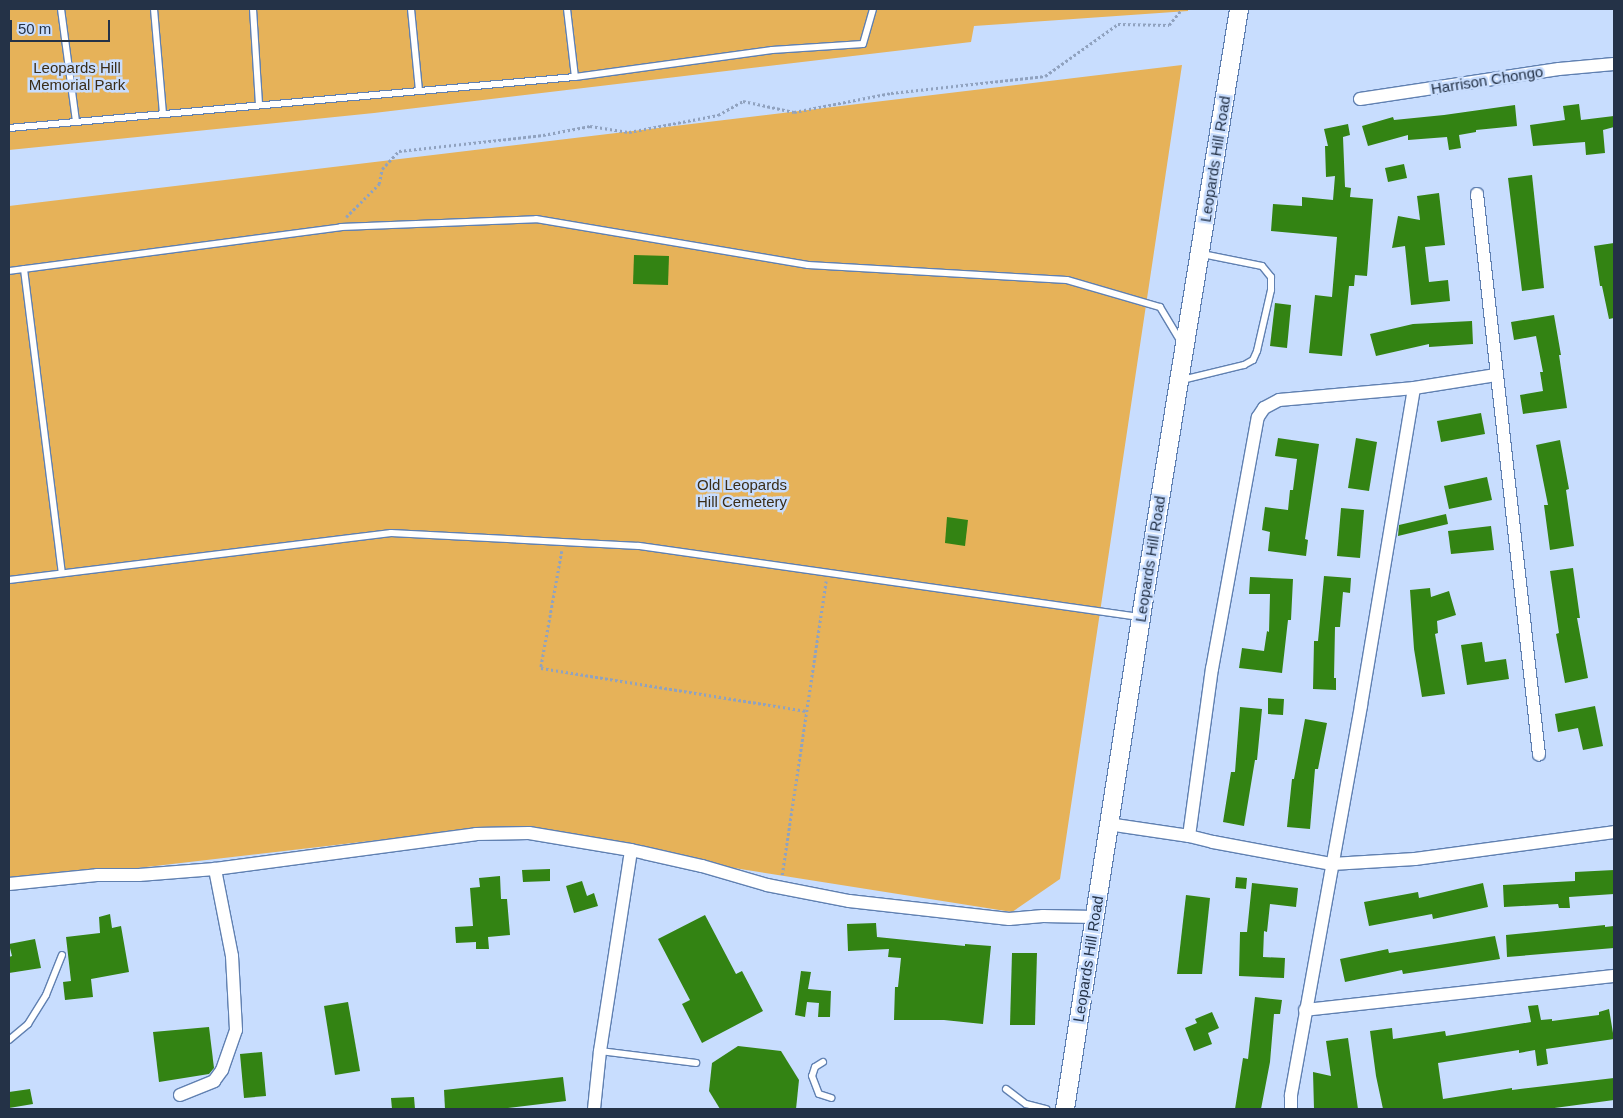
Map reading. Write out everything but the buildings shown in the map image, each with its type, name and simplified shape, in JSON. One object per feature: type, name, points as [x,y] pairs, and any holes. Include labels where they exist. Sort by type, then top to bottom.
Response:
[{"type":"main road","name":"Leopards Hill Road","points":[[1065,1109],[1178,381],[1239,9]]},
{"type":"street","name":"Harrison Chongo","points":[[1360,99],[1560,69],[1614,64]]},
{"type":"street","points":[[1476,194],[1539,755]]},
{"type":"street","points":[[1189,836],[1212,669],[1258,417],[1264,408],[1279,400],[1414,388],[1496,374]]},
{"type":"street","points":[[1291,1109],[1291,1095],[1305,1010],[1414,388]]},
{"type":"street","points":[[1108,824],[1189,836],[1332,864],[1415,859],[1614,832]]},
{"type":"street","points":[[9,884],[97,875],[139,875],[215,869],[476,834],[528,832],[631,850],[702,866],[745,880],[849,901],[1009,918],[1043,916],[1095,917]]},
{"type":"street","points":[[594,1109],[600,1051],[631,850]]},
{"type":"street","points":[[180,1095],[214,1081],[222,1070],[236,1030],[232,956],[215,869]]},
{"type":"street","points":[[1305,1010],[1614,976]]},
{"type":"lane","points":[[61,9],[76,122]]},
{"type":"lane","points":[[154,9],[163,114]]},
{"type":"lane","points":[[253,9],[260,105]]},
{"type":"lane","points":[[411,9],[419,91]]},
{"type":"lane","points":[[567,9],[575,77]]},
{"type":"lane","points":[[9,128],[575,77],[772,50],[864,44],[873,9]]},
{"type":"lane","points":[[9,270],[341,227],[536,219],[808,265],[1067,280],[1160,307],[1184,348]]},
{"type":"lane","points":[[1178,381],[1244,365],[1253,360],[1271,290],[1271,277],[1262,266],[1200,253]]},
{"type":"lane","points":[[24,268],[62,574]]},
{"type":"lane","points":[[9,580],[391,533],[639,546],[1141,617]]},
{"type":"lane","points":[[9,1040],[28,1024],[46,995],[62,955]]},
{"type":"lane","points":[[600,1051],[696,1063]]},
{"type":"lane","points":[[823,1062],[815,1067],[812,1076],[819,1094],[831,1098]]},
{"type":"lane","points":[[1006,1089],[1026,1104],[1046,1109]]},
{"type":"path","points":[[341,227],[346,217],[379,184],[382,170],[399,151],[543,135],[590,126],[629,132],[718,115],[743,101],[794,112],[891,93],[1045,76],[1118,24],[1168,25],[1182,9]]},
{"type":"path","points":[[563,542],[541,668],[807,711]]},
{"type":"path","points":[[780,888],[827,573]]},
{"type":"green space","name":"Leopards Hill Memorial Park","points":[[9,9],[1188,9],[1188,11],[974,26],[971,42],[374,113],[9,150]]},
{"type":"green space","name":"Old Leopards Hill Cemetery","points":[[1182,65],[1060,879],[1012,912],[482,828],[9,883],[9,206]]}]
